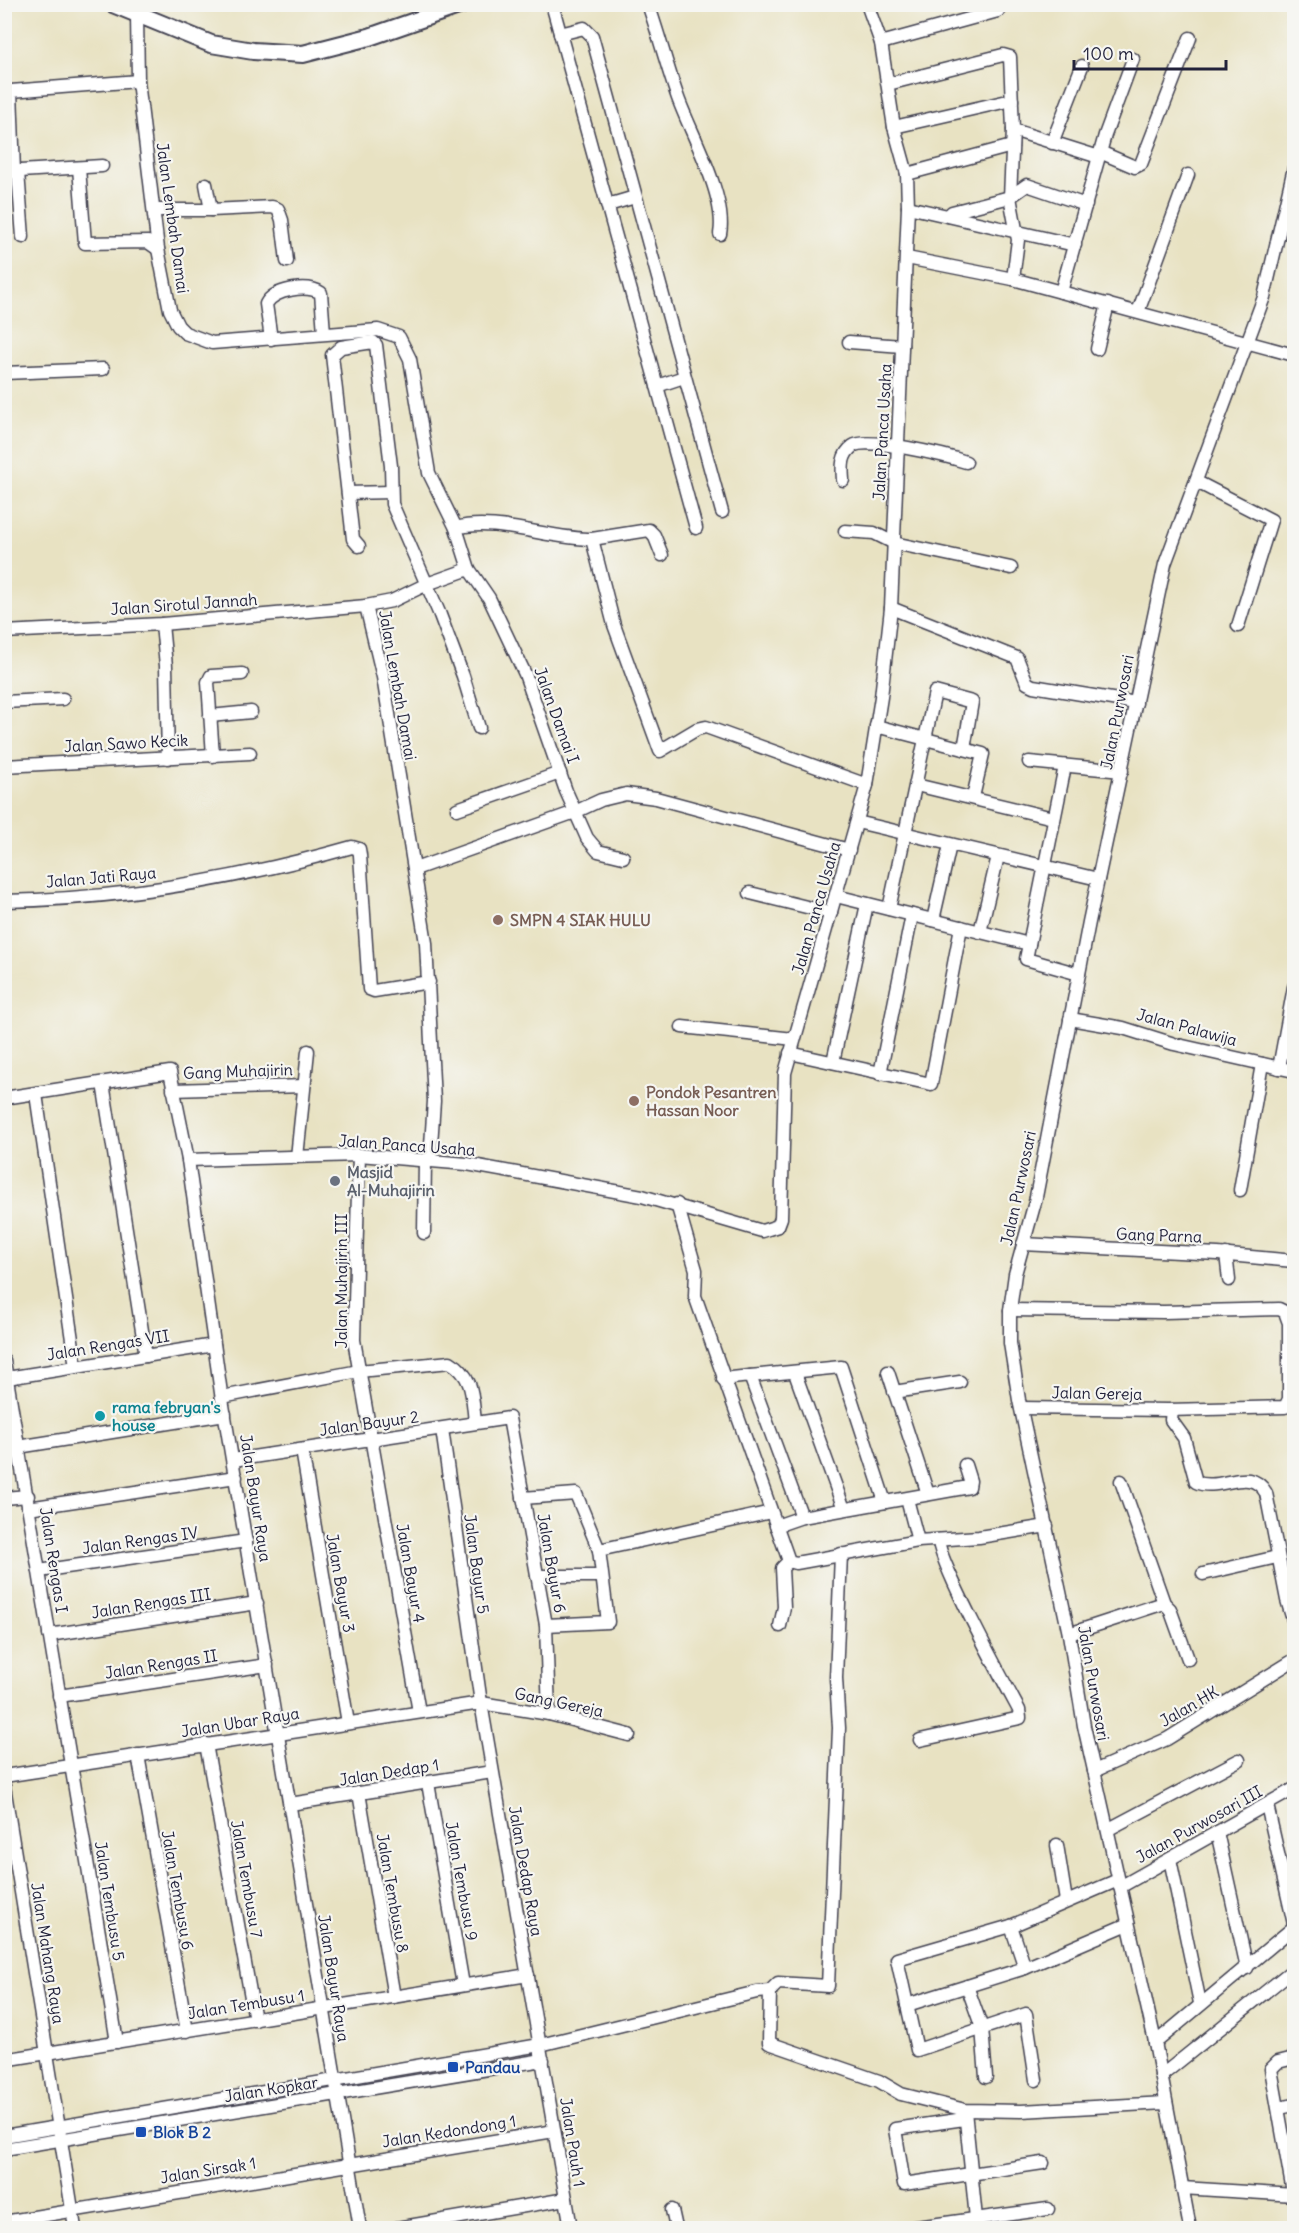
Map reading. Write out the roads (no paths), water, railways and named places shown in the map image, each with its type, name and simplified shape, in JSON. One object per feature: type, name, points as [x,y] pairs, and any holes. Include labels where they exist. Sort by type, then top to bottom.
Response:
[{"type":"highway","points":[[112,4],[144,13],[211,44],[253,51],[303,54],[369,37],[435,10],[464,4]]},
{"type":"street","points":[[552,4],[696,528]]},
{"type":"street","points":[[648,4],[677,95],[692,129],[721,213],[720,234]]},
{"type":"street","name":"Jalan Panca Usaha","points":[[188,1160],[359,1155],[427,1160],[573,1181],[677,1204],[757,1230],[767,1231],[778,1226],[781,1218],[785,1073],[867,785],[891,608],[908,207],[906,174],[894,127],[880,43],[867,4]]},
{"type":"street","points":[[880,43],[998,12]]},
{"type":"street","name":"Jalan Lembah Damai","points":[[144,13],[138,81],[158,249],[170,310],[185,333],[212,343],[378,330],[399,337],[410,359],[429,473],[456,528],[470,568],[427,584],[392,601],[366,606],[383,677],[399,788],[415,869],[429,982],[434,1101],[427,1160],[424,1233]]},
{"type":"street","points":[[560,34],[584,28],[592,36],[722,512]]},
{"type":"street","points":[[1013,130],[1135,166],[1141,164],[1190,38]]},
{"type":"street","points":[[888,84],[1007,55],[1011,63],[1013,130],[1010,197],[1018,240],[1014,279]]},
{"type":"street","points":[[1061,292],[1099,154],[1133,59]]},
{"type":"street","points":[[1052,143],[1082,66]]},
{"type":"street","points":[[23,237],[12,172],[8,91],[138,81]]},
{"type":"street","points":[[894,127],[1012,100]]},
{"type":"street","points":[[906,174],[1012,146]]},
{"type":"street","points":[[12,172],[102,166]]},
{"type":"street","points":[[79,168],[85,243],[148,242],[158,249]]},
{"type":"street","name":"Jalan Purwosari","points":[[1190,2229],[1155,2043],[1109,1829],[1094,1771],[1069,1634],[1021,1408],[1010,1343],[1010,1310],[1023,1244],[1035,1202],[1098,879],[1165,564],[1264,297],[1294,168]]},
{"type":"street","points":[[1138,312],[1188,175]]},
{"type":"street","points":[[206,184],[211,210]]},
{"type":"street","points":[[948,216],[977,205],[1010,197],[1027,185],[1086,205]]},
{"type":"street","points":[[608,205],[635,197]]},
{"type":"street","points":[[975,223],[977,205]]},
{"type":"street","points":[[155,210],[272,207],[278,209],[282,220],[287,261]]},
{"type":"street","points":[[908,207],[1075,244]]},
{"type":"street","points":[[907,258],[1014,279],[1294,355]]},
{"type":"street","points":[[271,339],[266,304],[268,300],[273,295],[304,289],[315,289],[321,293],[324,333]]},
{"type":"street","points":[[1097,349],[1108,304]]},
{"type":"street","points":[[359,546],[353,539],[332,355],[341,347],[367,342],[376,345],[391,466],[392,504],[410,550],[427,584],[463,676],[479,728]]},
{"type":"street","points":[[849,342],[902,346]]},
{"type":"street","points":[[4,373],[103,369]]},
{"type":"street","points":[[657,387],[684,377]]},
{"type":"street","points":[[843,480],[842,464],[854,445],[897,446],[966,462]]},
{"type":"street","points":[[1197,482],[1271,520],[1238,626]]},
{"type":"street","points":[[348,493],[391,492]]},
{"type":"street","points":[[456,528],[477,523],[557,537],[592,539],[649,530],[654,535],[662,555]]},
{"type":"street","points":[[845,531],[874,533],[894,543],[1011,568]]},
{"type":"street","points":[[592,539],[614,626],[660,751],[697,729],[706,727],[867,785]]},
{"type":"street","name":"Jalan Damai I","points":[[470,568],[489,598],[525,674],[575,812],[594,848],[623,857]]},
{"type":"street","name":"Jalan Sirotul Jannah","points":[[4,632],[162,624],[366,606]]},
{"type":"street","points":[[891,608],[1017,658],[1027,683],[1033,686],[1136,703]]},
{"type":"street","points":[[162,624],[166,666],[168,758]]},
{"type":"street","points":[[213,756],[208,691],[211,676],[242,674]]},
{"type":"street","points":[[890,909],[935,692],[972,702],[964,749]]},
{"type":"street","points":[[4,702],[63,699]]},
{"type":"street","points":[[210,716],[250,712]]},
{"type":"street","points":[[876,726],[982,754],[973,797]]},
{"type":"street","name":"Jalan Sawo Kecik","points":[[4,766],[250,753]]},
{"type":"street","points":[[1029,762],[1122,771]]},
{"type":"street","points":[[1065,766],[1026,959],[1079,974]]},
{"type":"street","points":[[457,809],[560,773]]},
{"type":"street","points":[[916,784],[1053,818]]},
{"type":"street","points":[[415,869],[575,812],[601,800],[626,794],[646,796],[849,850]]},
{"type":"street","points":[[857,822],[1043,868],[1098,879]]},
{"type":"street","points":[[933,920],[950,845]]},
{"type":"street","name":"Jalan Jati Raya","points":[[4,901],[109,896],[200,883],[352,847],[359,849],[369,989],[374,991],[429,982]]},
{"type":"street","points":[[980,932],[998,856]]},
{"type":"street","points":[[750,893],[831,914]]},
{"type":"street","points":[[836,896],[1029,944]]},
{"type":"street","points":[[833,1062],[867,904]]},
{"type":"street","points":[[880,1074],[912,915]]},
{"type":"street","points":[[790,1053],[931,1084],[961,927]]},
{"type":"street","points":[[1279,1068],[1291,1025],[1294,987]]},
{"type":"street","name":"Jalan Palawija","points":[[1070,1019],[1123,1028],[1174,1044],[1294,1071]]},
{"type":"street","points":[[682,1027],[794,1039]]},
{"type":"street","points":[[297,1157],[308,1051]]},
{"type":"street","points":[[1239,1190],[1262,1064]]},
{"type":"street","points":[[4,1098],[170,1072],[173,1090]]},
{"type":"street","points":[[103,1083],[146,1356]]},
{"type":"street","name":"Gang Muhajirin","points":[[173,1090],[304,1086]]},
{"type":"street","name":"Jalan Bayur Raya","points":[[173,1090],[188,1160],[222,1397],[360,2229]]},
{"type":"street","points":[[36,1094],[76,1367]]},
{"type":"street","name":"Jalan Muhajirin III","points":[[359,1155],[354,1340],[371,1439]]},
{"type":"street","points":[[677,1204],[696,1270],[695,1296],[789,1561]]},
{"type":"street","name":"Gang Parna","points":[[1023,1244],[1226,1254],[1294,1261]]},
{"type":"street","points":[[1226,1254],[1229,1280]]},
{"type":"street","name":"Jalan Gereja","points":[[1010,1310],[1164,1312],[1263,1309],[1285,1312],[1288,1323],[1289,1399],[1285,1407],[1172,1410],[1021,1408]]},
{"type":"street","name":"Jalan Rengas VII","points":[[7,1378],[214,1345]]},
{"type":"street","name":"Jalan Rengas I","points":[[4,1361],[71,1765]]},
{"type":"street","points":[[222,1397],[359,1371],[450,1362],[467,1377],[471,1386],[475,1422]]},
{"type":"street","points":[[723,1379],[841,1367],[885,1502]]},
{"type":"street","points":[[888,1372],[928,1494]]},
{"type":"street","points":[[795,1373],[844,1509]]},
{"type":"street","points":[[750,1376],[802,1517]]},
{"type":"street","points":[[894,1392],[960,1382]]},
{"type":"street","points":[[1172,1410],[1171,1420],[1184,1438],[1196,1482],[1206,1485],[1248,1479],[1262,1485],[1270,1510],[1277,1557],[1294,1623]]},
{"type":"street","points":[[18,1447],[225,1414]]},
{"type":"street","name":"Jalan Bayur 2","points":[[233,1460],[509,1418]]},
{"type":"street","name":"Jalan Bayur 6","points":[[509,1418],[546,1625],[549,1714]]},
{"type":"street","name":"Jalan Bayur 5","points":[[441,1429],[481,1703]]},
{"type":"street","name":"Jalan Bayur 4","points":[[371,1439],[419,1712]]},
{"type":"street","name":"Jalan Bayur 3","points":[[302,1450],[348,1723]]},
{"type":"street","points":[[776,1526],[802,1517],[969,1487],[970,1481],[965,1465]]},
{"type":"street","points":[[4,1498],[28,1502],[236,1477]]},
{"type":"street","points":[[1121,1481],[1164,1604],[1170,1609],[1188,1659]]},
{"type":"street","points":[[524,1498],[576,1494],[598,1550],[608,1622],[546,1625]]},
{"type":"street","points":[[907,1499],[918,1541]]},
{"type":"street","points":[[598,1550],[771,1512]]},
{"type":"street","points":[[789,1561],[796,1563],[918,1541],[979,1537],[1047,1526]]},
{"type":"street","points":[[920,1740],[1020,1718],[1019,1710],[948,1572],[938,1546],[939,1540]]},
{"type":"street","name":"Jalan Rengas IV","points":[[39,1571],[246,1541]]},
{"type":"street","name":"Jalan Kopkar","points":[[4,2136],[540,2045],[756,1992],[770,1991],[778,1983],[826,1987],[829,1984],[839,1728],[836,1678],[841,1554]]},
{"type":"street","points":[[1203,1574],[1277,1557]]},
{"type":"street","points":[[780,1626],[784,1607],[782,1568],[789,1561]]},
{"type":"street","points":[[537,1576],[600,1576]]},
{"type":"street","name":"Jalan Rengas III","points":[[49,1635],[257,1604]]},
{"type":"street","points":[[1069,1634],[1164,1604]]},
{"type":"street","name":"Jalan HK","points":[[1094,1771],[1167,1739],[1294,1660]]},
{"type":"street","name":"Jalan Rengas II","points":[[59,1696],[267,1665]]},
{"type":"street","name":"Jalan Ubar Raya","points":[[4,1776],[481,1703]]},
{"type":"street","name":"Gang Gereja","points":[[481,1703],[549,1714],[629,1735]]},
{"type":"street","name":"Jalan Dedap Raya","points":[[481,1703],[540,2045]]},
{"type":"street","name":"Jalan Tembusu 7","points":[[206,1744],[255,2020]]},
{"type":"street","name":"Jalan Tembusu 6","points":[[138,1755],[187,2031]]},
{"type":"street","points":[[1109,1829],[1239,1760]]},
{"type":"street","name":"Jalan Tembusu 5","points":[[71,1765],[117,2042]]},
{"type":"street","name":"Jalan Dedap 1","points":[[290,1804],[492,1772]]},
{"type":"street","name":"Jalan Tembusu 9","points":[[428,1783],[463,1985]]},
{"type":"street","name":"Jalan Mahang Raya","points":[[4,1786],[75,2229]]},
{"type":"street","name":"Jalan Purwosari III","points":[[907,2005],[897,1959],[1011,1926],[1066,1901],[1119,1884],[1170,1859],[1294,1789]]},
{"type":"street","name":"Jalan Tembusu 8","points":[[359,1793],[394,1997]]},
{"type":"street","points":[[1155,2043],[1200,2003],[1247,1968],[1294,1925],[1267,1805]]},
{"type":"street","points":[[1217,1832],[1247,1968]]},
{"type":"street","points":[[1057,1845],[1066,1901]]},
{"type":"street","points":[[1170,1859],[1200,2003]]},
{"type":"street","points":[[1036,2080],[1026,2014],[917,2050],[907,2005],[1025,1968],[1128,1924]]},
{"type":"street","points":[[1011,1926],[1025,1968]]},
{"type":"street","points":[[1161,2076],[1294,1969]]},
{"type":"street","name":"Jalan Tembusu 1","points":[[4,2060],[528,1975]]},
{"type":"street","points":[[967,1986],[982,2028],[986,2077]]},
{"type":"street","points":[[770,1991],[769,2043],[879,2081],[901,2094],[965,2115]]},
{"type":"street","name":"Jalan Pauh 1","points":[[540,2045],[571,2229]]},
{"type":"street","points":[[517,2049],[524,2056],[521,2064]]},
{"type":"street","points":[[1182,2188],[1294,2196],[1291,2153],[1271,2068],[1278,2062],[1294,2058]]},
{"type":"street","name":"Jalan Kopkar","points":[[4,2149],[543,2060]]},
{"type":"street","points":[[1043,2163],[971,2172],[904,2184],[895,2130],[965,2115],[1165,2103]]},
{"type":"street","points":[[1279,2108],[1294,2105]]},
{"type":"street","points":[[965,2115],[976,2224]]},
{"type":"street","name":"Jalan Kedondong 1","points":[[350,2164],[554,2131]]},
{"type":"street","name":"Jalan Sirsak 1","points":[[4,2223],[71,2209],[350,2164]]},
{"type":"street","points":[[397,2229],[566,2199]]},
{"type":"street","points":[[909,2229],[976,2224],[1048,2209]]},
{"type":"street","points":[[672,2211],[676,2229]]},
{"type":"street","points":[[4,2223],[5,2229]]},
{"type":"place","name":"SMPN 4 SIAK HULU","points":[[498,920]]},
{"type":"place","name":"Pondok Pesantren Hassan Noor","points":[[634,1101]]},
{"type":"place","name":"Masjid Al-Muhajirin","points":[[335,1181]]},
{"type":"place","name":"rama febryan's house","points":[[100,1416]]},
{"type":"place","name":"Pandau","points":[[453,2067]]},
{"type":"place","name":"Blok B 2","points":[[141,2132]]}]
